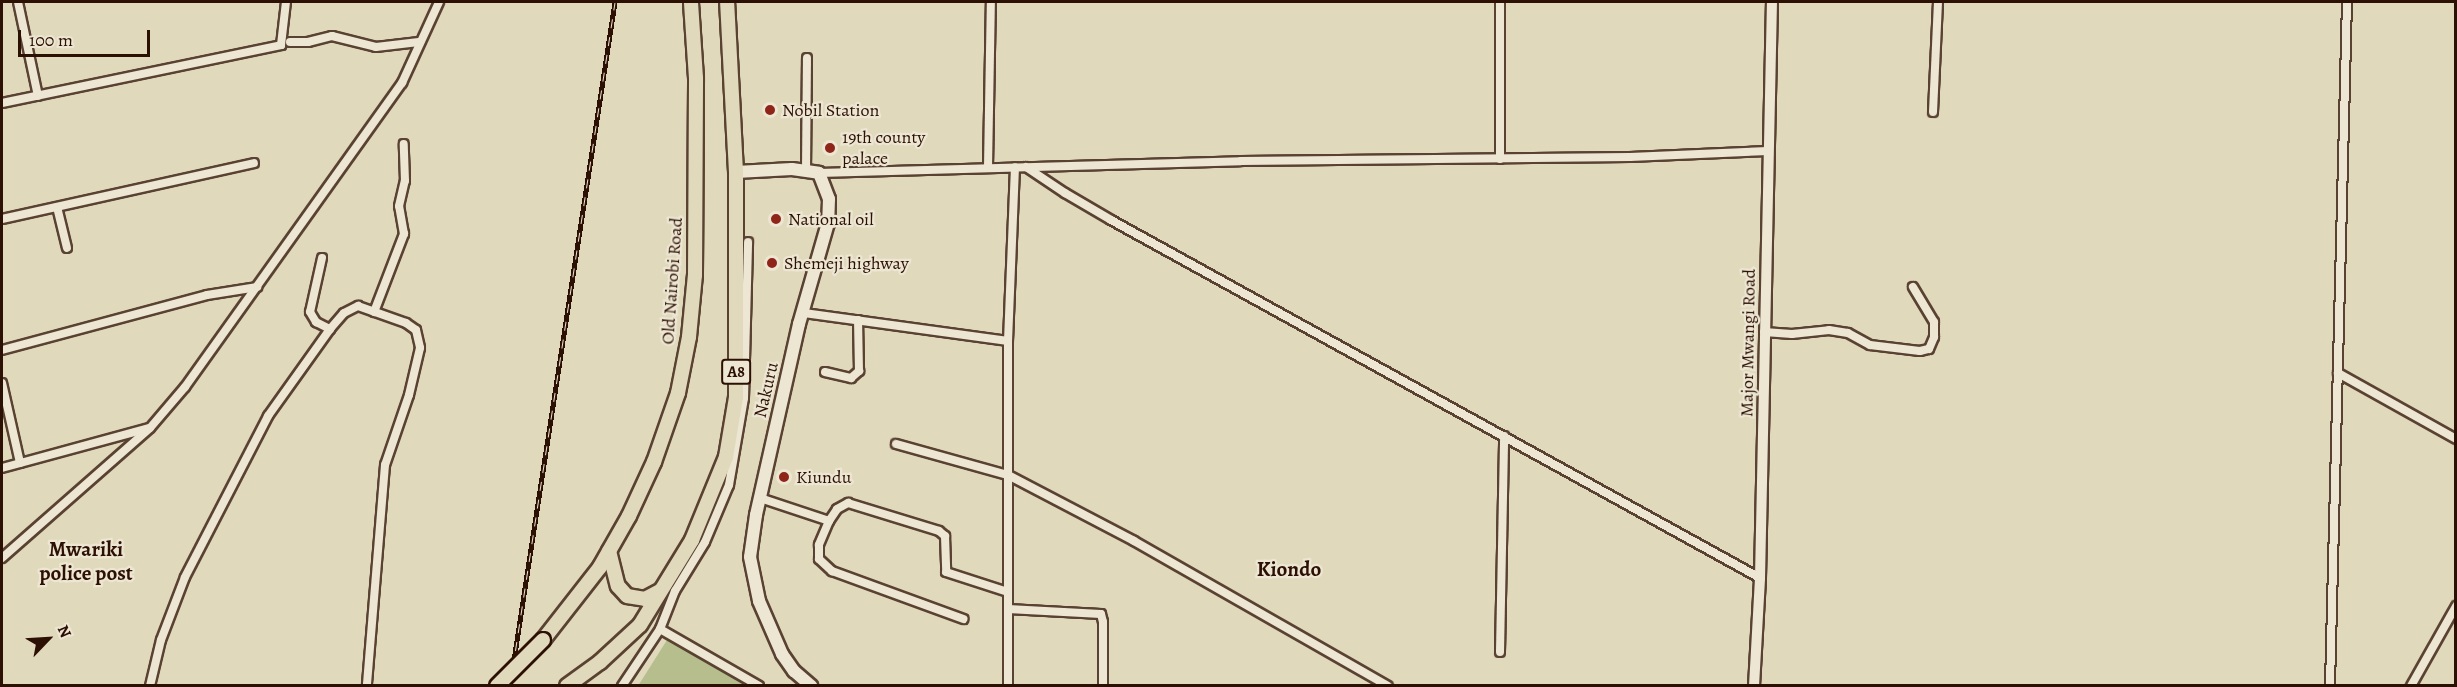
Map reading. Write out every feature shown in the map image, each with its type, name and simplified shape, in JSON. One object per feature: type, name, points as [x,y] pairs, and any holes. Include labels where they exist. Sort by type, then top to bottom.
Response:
[{"type":"highway","name":"Old Nairobi Road","points":[[497,686],[543,640],[609,551],[634,508],[654,462],[678,393],[689,337],[695,275],[696,78],[691,2]]},
{"type":"highway","name":"A8","points":[[567,686],[600,662],[640,626],[700,524],[726,457],[736,398],[736,172],[727,2]]},
{"type":"highway","points":[[609,551],[618,586],[627,596],[645,599],[662,590]]},
{"type":"main road","points":[[736,172],[806,170],[819,173]]},
{"type":"main road","name":"Nakuru","points":[[811,686],[794,671],[783,654],[759,601],[752,578],[750,557],[760,498],[828,222],[829,199],[819,173]]},
{"type":"street","points":[[18,2],[38,96]]},
{"type":"street","points":[[2,104],[281,45],[286,2]]},
{"type":"street","points":[[2,558],[150,428],[185,387],[402,83],[439,2]]},
{"type":"street","points":[[988,167],[991,2]]},
{"type":"street","points":[[1500,2],[1500,159]]},
{"type":"street","name":"Major Mwangi Road","points":[[1754,686],[1760,578],[1772,2]]},
{"type":"street","points":[[1933,112],[1938,2]]},
{"type":"street","points":[[2331,686],[2347,2]]},
{"type":"street","points":[[290,42],[308,42],[332,36],[376,47],[419,42]]},
{"type":"street","points":[[806,170],[807,58]]},
{"type":"street","points":[[374,312],[404,234],[399,206],[405,181],[404,144]]},
{"type":"street","points":[[819,173],[1025,166],[1500,159],[1768,151]]},
{"type":"street","points":[[2,219],[254,163]]},
{"type":"street","points":[[1025,166],[1065,194],[1111,220],[1760,578]]},
{"type":"street","points":[[1008,686],[1008,341],[1015,167]]},
{"type":"street","points":[[57,207],[67,248]]},
{"type":"street","points":[[622,686],[660,629],[675,591],[705,542],[729,485],[744,398],[748,242]]},
{"type":"street","points":[[322,258],[310,312],[316,322],[330,329]]},
{"type":"street","points":[[2,350],[207,295],[257,287]]},
{"type":"street","points":[[1764,332],[1792,334],[1829,330],[1848,333],[1870,345],[1920,351],[1929,349],[1935,337],[1934,322],[1913,287]]},
{"type":"street","points":[[150,686],[161,640],[185,577],[268,416],[330,329],[344,313],[357,306],[406,323],[416,330],[420,348],[409,395],[385,465],[367,686]]},
{"type":"street","points":[[804,313],[1008,341]]},
{"type":"street","points":[[825,372],[852,378],[858,371],[858,321]]},
{"type":"street","points":[[2338,373],[2456,439]]},
{"type":"street","points":[[2,383],[20,463]]},
{"type":"street","points":[[2,468],[150,428]]},
{"type":"street","points":[[1500,652],[1504,436]]},
{"type":"street","points":[[896,444],[1008,475],[1134,541],[1388,686]]},
{"type":"street","points":[[760,498],[807,512],[829,522]]},
{"type":"street","points":[[963,619],[832,571],[819,559],[819,545],[837,509],[848,503],[939,531],[945,536],[946,572],[1008,592]]},
{"type":"street","points":[[2411,686],[2456,606]]},
{"type":"street","points":[[1008,609],[1101,614],[1103,686]]},
{"type":"street","points":[[660,629],[759,686]]},
{"type":"green space","points":[[667,640],[758,685],[638,686]]},
{"type":"railway","points":[[510,686],[615,2]]},
{"type":"place","name":"Nobil Station","points":[[770,110]]},
{"type":"place","name":"19th county palace","points":[[830,148]]},
{"type":"place","name":"National oil","points":[[776,219]]},
{"type":"place","name":"Shemeji highway","points":[[772,263]]},
{"type":"place","name":"Kiundu","points":[[784,477]]},
{"type":"district","name":"Mwariki police post","points":[[86,561]]},
{"type":"district","name":"Kiondo","points":[[1289,569]]}]
